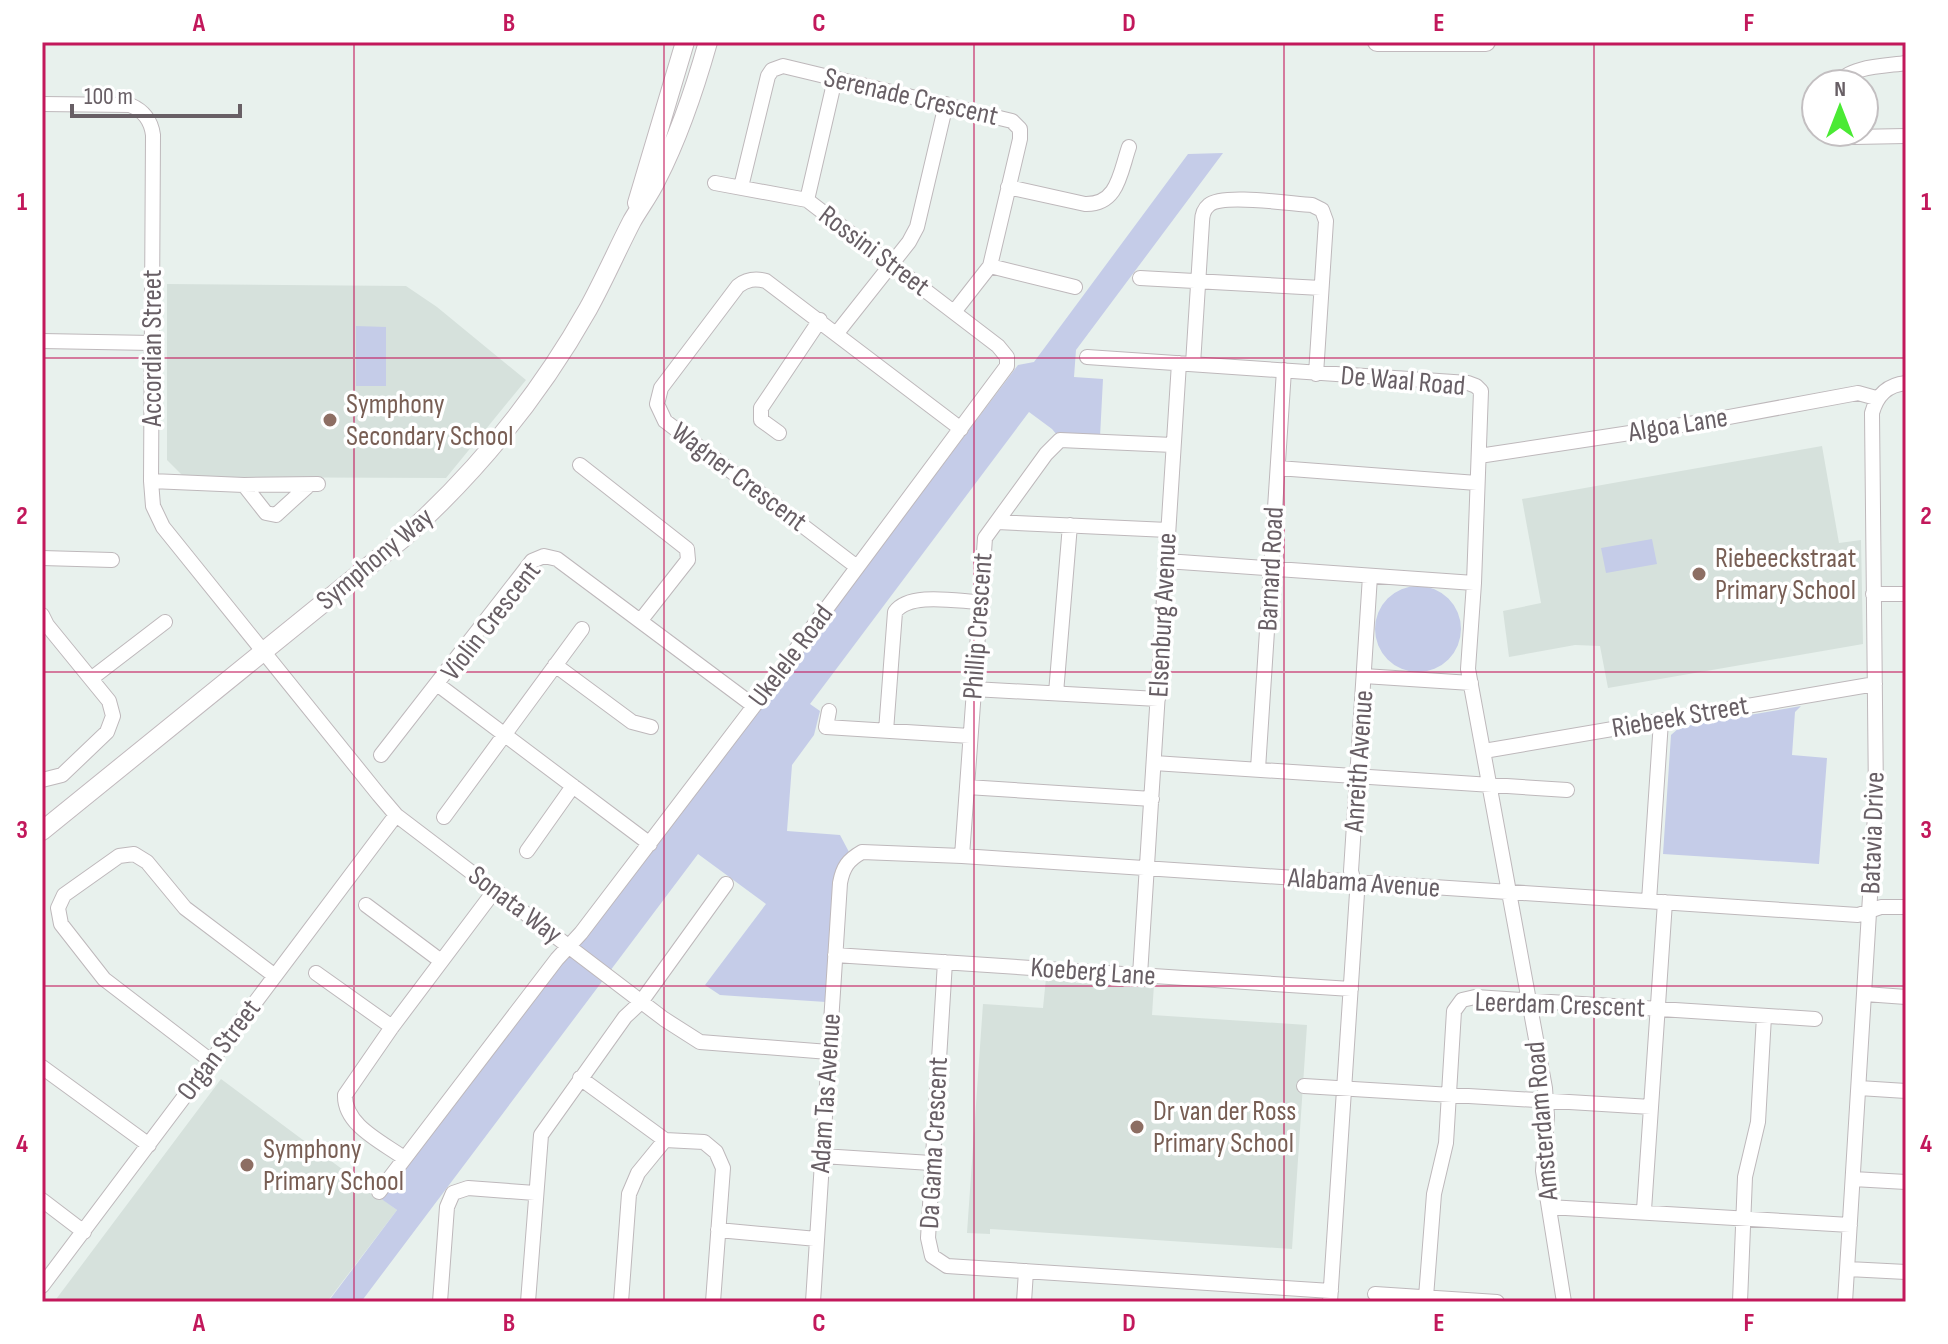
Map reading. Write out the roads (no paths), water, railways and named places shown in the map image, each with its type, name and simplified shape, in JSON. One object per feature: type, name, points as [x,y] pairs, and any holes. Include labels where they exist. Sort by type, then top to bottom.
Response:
[{"type":"main road","name":"Symphony Way","points":[[632,221],[685,42]]},
{"type":"main road","name":"Symphony Way","points":[[42,831],[401,540],[436,509],[494,447],[548,374],[588,309],[632,221],[657,180],[683,119],[708,42]]},
{"type":"main road","points":[[1377,42],[1486,42]]},
{"type":"street","points":[[1878,68],[1906,63]]},
{"type":"street","name":"Serenade Crescent","points":[[741,187],[768,76],[772,70],[783,66],[1012,121],[1018,125],[1020,139],[990,266],[954,312]]},
{"type":"street","points":[[807,200],[835,79]]},
{"type":"street","name":"Accordian Street","points":[[42,104],[130,105],[141,110],[150,122],[153,135],[152,499],[158,520],[263,651]]},
{"type":"street","points":[[837,333],[917,227],[946,104]]},
{"type":"street","points":[[1880,136],[1906,136]]},
{"type":"street","points":[[1008,187],[1098,205],[1114,191],[1129,147]]},
{"type":"street","name":"Rossini Street","points":[[715,183],[807,200],[998,346],[1008,363]]},
{"type":"street","name":"Elsenburg Avenue","points":[[1140,975],[1173,445],[1198,282],[1203,213],[1208,205],[1225,199],[1319,207],[1325,213],[1326,221],[1321,288]]},
{"type":"street","points":[[990,266],[1075,287]]},
{"type":"street","name":"Wagner Crescent","points":[[857,567],[665,421],[657,404],[661,388],[743,282],[758,278],[820,320],[961,429]]},
{"type":"street","points":[[1140,278],[1321,288],[1316,374]]},
{"type":"street","points":[[779,433],[761,420],[761,408],[820,320]]},
{"type":"street","points":[[42,341],[152,343]]},
{"type":"street","name":"De Waal Road","points":[[1087,357],[1474,384],[1479,388],[1482,396],[1474,583],[1467,656],[1484,751]]},
{"type":"street","name":"Ukelele Road","points":[[379,1192],[650,844],[1008,363]]},
{"type":"street","name":"Barnard Road","points":[[1258,769],[1284,370]]},
{"type":"street","points":[[1876,398],[1886,390],[1906,383]]},
{"type":"street","name":"Algoa Lane","points":[[1479,456],[1702,422],[1858,393],[1876,398]]},
{"type":"street","name":"Batavia Drive","points":[[1845,1302],[1876,799],[1872,413],[1876,398]]},
{"type":"street","name":"Phillip Crescent","points":[[962,856],[985,538],[1046,454],[1060,440],[1173,445]]},
{"type":"street","points":[[580,465],[687,549],[688,560],[641,620]]},
{"type":"street","points":[[1278,468],[1477,483]]},
{"type":"street","points":[[151,481],[314,485],[276,515],[266,513],[244,485]]},
{"type":"street","points":[[997,522],[1168,530]]},
{"type":"street","points":[[1056,693],[1070,525]]},
{"type":"street","name":"Violin Crescent","points":[[650,844],[437,684],[532,561],[544,556],[557,559],[754,706]]},
{"type":"street","points":[[42,558],[112,560]]},
{"type":"street","points":[[1166,561],[1474,583]]},
{"type":"street","name":"Anreith Avenue","points":[[1331,1296],[1357,893],[1351,871],[1370,576]]},
{"type":"street","points":[[1873,594],[1906,594]]},
{"type":"street","points":[[886,731],[895,612],[898,607],[920,600],[979,602]]},
{"type":"street","points":[[42,615],[109,701],[113,716],[107,732],[62,775],[42,780]]},
{"type":"street","points":[[92,678],[165,622]]},
{"type":"street","points":[[444,817],[582,629]]},
{"type":"street","name":"Sonata Way","points":[[263,651],[396,815],[641,1002],[700,1042],[829,1052]]},
{"type":"street","points":[[555,665],[632,722],[651,727]]},
{"type":"street","points":[[1364,676],[1471,683]]},
{"type":"street","points":[[381,755],[437,684]]},
{"type":"street","name":"Riebeek Street","points":[[1484,751],[1875,684]]},
{"type":"street","points":[[973,689],[1158,699]]},
{"type":"street","points":[[829,711],[826,727],[970,736]]},
{"type":"street","points":[[1644,1210],[1657,1009],[1661,721]]},
{"type":"street","name":"Amsterdam Road","points":[[1484,751],[1547,1102],[1543,1171],[1564,1302]]},
{"type":"street","points":[[1154,763],[1567,790]]},
{"type":"street","points":[[527,851],[573,786]]},
{"type":"street","points":[[967,787],[1152,799]]},
{"type":"street","name":"Organ Street","points":[[42,1286],[396,815]]},
{"type":"street","name":"Alabama Avenue","points":[[840,883],[843,869],[851,858],[862,852],[1858,915],[1881,907],[1906,907]]},
{"type":"street","points":[[211,1061],[104,979],[61,924],[58,908],[64,895],[119,856],[141,857],[185,908],[275,976]]},
{"type":"street","name":"Adam Tas Avenue","points":[[813,1302],[840,883]]},
{"type":"street","points":[[528,1302],[541,1135],[580,1078],[625,1017],[641,1002],[726,884]]},
{"type":"street","points":[[404,1158],[352,1119],[345,1104],[345,1095],[495,890]]},
{"type":"street","points":[[366,905],[441,961]]},
{"type":"street","name":"Koeberg Lane","points":[[835,955],[1351,989]]},
{"type":"street","name":"Da Gama Crescent","points":[[945,962],[931,1163],[928,1238],[932,1256],[947,1266],[1331,1296]]},
{"type":"street","points":[[316,973],[392,1027]]},
{"type":"street","points":[[1865,994],[1906,997]]},
{"type":"street","name":"Leerdam Crescent","points":[[1426,1297],[1434,1194],[1444,1155],[1454,1011],[1459,1003],[1475,997],[1815,1019]]},
{"type":"street","points":[[1740,1302],[1743,1218],[1748,1159],[1758,1122],[1764,1016]]},
{"type":"street","points":[[42,1067],[149,1145]]},
{"type":"street","points":[[580,1078],[665,1140],[704,1142],[716,1152],[723,1168],[713,1302]]},
{"type":"street","points":[[1304,1086],[1651,1107]]},
{"type":"street","points":[[1859,1088],[1906,1091]]},
{"type":"street","points":[[621,1302],[629,1194],[638,1173],[665,1140]]},
{"type":"street","points":[[822,1156],[931,1163]]},
{"type":"street","points":[[1853,1179],[1906,1182]]},
{"type":"street","points":[[440,1302],[447,1207],[453,1193],[468,1188],[535,1193]]},
{"type":"street","points":[[42,1200],[84,1232]]},
{"type":"street","points":[[1549,1207],[1644,1210],[1850,1225]]},
{"type":"street","points":[[718,1230],[817,1239]]},
{"type":"street","points":[[1848,1269],[1906,1272]]},
{"type":"street","points":[[1024,1302],[1026,1271]]},
{"type":"street","points":[[1375,1294],[1497,1302]]},
{"type":"place","name":"Symphony Secondary School","points":[[330,420]]},
{"type":"place","name":"Riebeeckstraat Primary School","points":[[1699,574]]},
{"type":"place","name":"Dr van der Ross Primary School","points":[[1137,1127]]},
{"type":"place","name":"Symphony Primary School","points":[[247,1165]]}]
